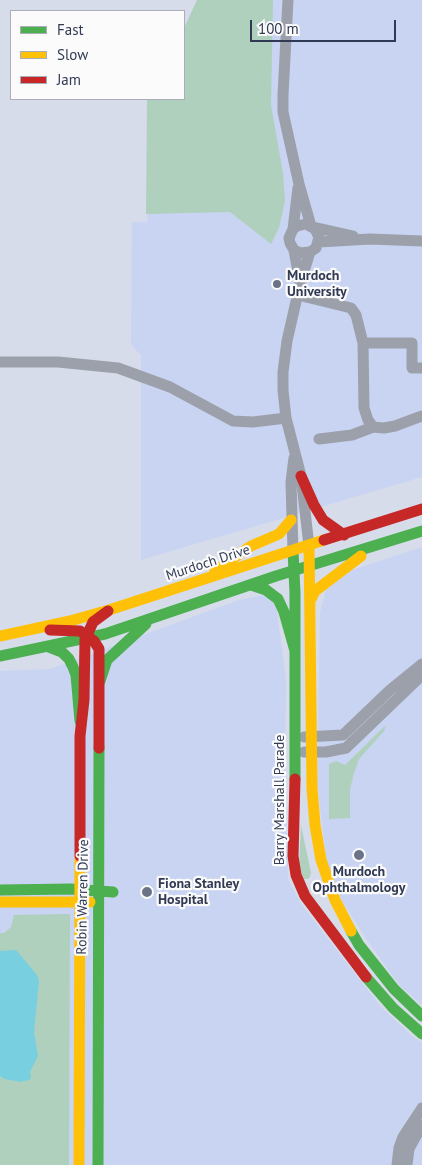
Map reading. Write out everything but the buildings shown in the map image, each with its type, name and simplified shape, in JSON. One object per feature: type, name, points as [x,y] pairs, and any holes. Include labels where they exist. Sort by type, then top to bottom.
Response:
[{"type":"street","points":[[288,0],[283,112],[299,184],[312,226],[318,232],[316,248],[310,252],[300,253],[294,250]]},
{"type":"street","points":[[299,184],[293,229],[289,238],[294,250],[299,289]]},
{"type":"street","points":[[293,229],[301,224],[370,240]]},
{"type":"street","points":[[318,242],[422,241]]},
{"type":"street","points":[[310,252],[299,289],[284,360],[283,390],[286,418],[301,476],[314,505],[323,520],[344,535]]},
{"type":"street","points":[[299,289],[351,308],[356,315],[364,343],[364,408],[368,420],[373,427]]},
{"type":"street","points":[[364,343],[412,343],[412,368],[422,368]]},
{"type":"street","points":[[0,362],[58,362],[118,368],[170,388],[233,421],[254,422],[286,418]]},
{"type":"street","points":[[319,439],[352,435],[373,427],[395,426],[422,416]]},
{"type":"street","points":[[293,551],[291,482],[294,453]]},
{"type":"street","points":[[301,476],[310,566],[311,752],[315,826],[321,860],[335,900],[359,945],[394,990],[422,1016]]},
{"type":"street","name":"Murdoch Drive","points":[[0,636],[109,610],[422,510]]},
{"type":"street","points":[[200,581],[251,546],[279,534],[291,520]]},
{"type":"street","points":[[0,656],[48,647],[151,620],[294,570],[422,531]]},
{"type":"street","points":[[311,599],[316,591],[328,580],[376,546]]},
{"type":"street","name":"Barry Marshall Parade","points":[[293,551],[296,737],[293,856],[298,880],[305,896],[367,978],[393,1008],[422,1034]]},
{"type":"street","points":[[251,585],[266,590],[278,599],[284,612],[295,651]]},
{"type":"street","points":[[87,637],[94,622],[109,610]]},
{"type":"street","points":[[100,681],[107,660],[151,620]]},
{"type":"street","points":[[23,631],[70,630],[80,631],[87,637]]},
{"type":"street","name":"Robin Warren Drive","points":[[79,1165],[79,916],[98,876],[99,649],[87,637]]},
{"type":"street","name":"Robin Warren Drive","points":[[87,637],[84,700],[80,721],[80,750],[90,895],[98,915],[98,1165]]},
{"type":"street","points":[[48,647],[62,652],[69,659],[73,667],[76,675],[80,721]]},
{"type":"street","points":[[296,737],[343,735],[390,690],[422,664]]},
{"type":"street","points":[[296,752],[341,750],[346,748],[422,675]]},
{"type":"street","points":[[80,750],[90,744],[100,731]]},
{"type":"street","points":[[298,880],[305,884],[314,882],[321,860]]},
{"type":"street","points":[[0,902],[90,895],[102,887],[98,876]]},
{"type":"street","points":[[0,890],[90,895]]},
{"type":"street","points":[[397,1165],[399,1148],[403,1137],[422,1108]]},
{"type":"street","points":[[407,1165],[409,1150],[422,1125]]},
{"type":"shaded area","name":"Murdoch University","points":[[203,0],[422,0],[422,477],[141,560],[141,355],[131,345],[132,222],[147,222],[151,100],[185,100]]},
{"type":"shaded area","points":[[422,547],[422,1005],[400,986],[343,903],[327,864],[317,783],[320,612],[326,590],[349,571]]},
{"type":"shaded area","name":"Fiona Stanley Hospital","points":[[263,595],[272,599],[277,612],[286,679],[285,775],[288,879],[301,904],[382,1008],[422,1043],[422,1165],[0,1165],[0,671],[50,669],[239,600]]},
{"type":"green space","points":[[197,0],[273,0],[271,105],[283,173],[285,201],[279,228],[271,244],[230,212],[146,214],[147,100],[185,100],[185,26]]},
{"type":"green space","points":[[386,725],[384,731],[359,759],[350,789],[350,818],[329,819],[329,764],[336,761],[345,765]]},
{"type":"green space","points":[[301,825],[311,873],[308,879],[304,879],[299,868]]},
{"type":"green space","points":[[70,914],[69,1165],[0,1165],[0,933],[4,933],[11,927],[14,915]]},
{"type":"water","points":[[16,950],[37,975],[39,981],[34,1032],[38,1056],[30,1072],[31,1079],[21,1082],[4,1079],[0,1076],[0,951]]},
{"type":"traffic: fast","points":[[0,656],[105,634],[276,576],[422,531]]},
{"type":"traffic: fast","points":[[293,551],[295,593],[295,779]]},
{"type":"traffic: fast","points":[[251,585],[266,590],[278,599],[284,612],[295,651]]},
{"type":"traffic: fast","points":[[100,681],[107,660],[146,624]]},
{"type":"traffic: fast","points":[[49,647],[62,652],[69,659],[73,667],[76,675],[80,721]]},
{"type":"traffic: fast","points":[[98,1165],[99,748]]},
{"type":"traffic: fast","points":[[0,890],[71,889],[113,892]]},
{"type":"traffic: fast","points":[[351,931],[359,945],[394,989],[422,1016]]},
{"type":"traffic: fast","points":[[366,977],[393,1008],[422,1034]]},
{"type":"traffic: slow","points":[[215,571],[251,546],[279,534],[291,520]]},
{"type":"traffic: slow","points":[[0,636],[70,621],[109,610],[324,540]]},
{"type":"traffic: slow","points":[[309,546],[312,788],[315,825],[321,860],[335,900],[351,931]]},
{"type":"traffic: slow","points":[[311,599],[315,591],[361,556]]},
{"type":"traffic: slow","points":[[79,1165],[80,856]]},
{"type":"traffic: slow","points":[[0,902],[90,902]]},
{"type":"traffic: jam","points":[[301,476],[323,520],[344,535]]},
{"type":"traffic: jam","points":[[324,540],[422,509]]},
{"type":"traffic: jam","points":[[80,856],[80,736],[84,700],[85,640],[93,622],[108,611]]},
{"type":"traffic: jam","points":[[50,630],[80,631],[94,641],[99,649],[99,748]]},
{"type":"traffic: jam","points":[[295,779],[293,856],[296,875],[305,896],[366,977]]},
{"type":"place","name":"Murdoch University","points":[[277,284]]},
{"type":"place","name":"Murdoch Ophthalmology","points":[[359,855]]},
{"type":"place","name":"Fiona Stanley Hospital","points":[[147,892]]}]
